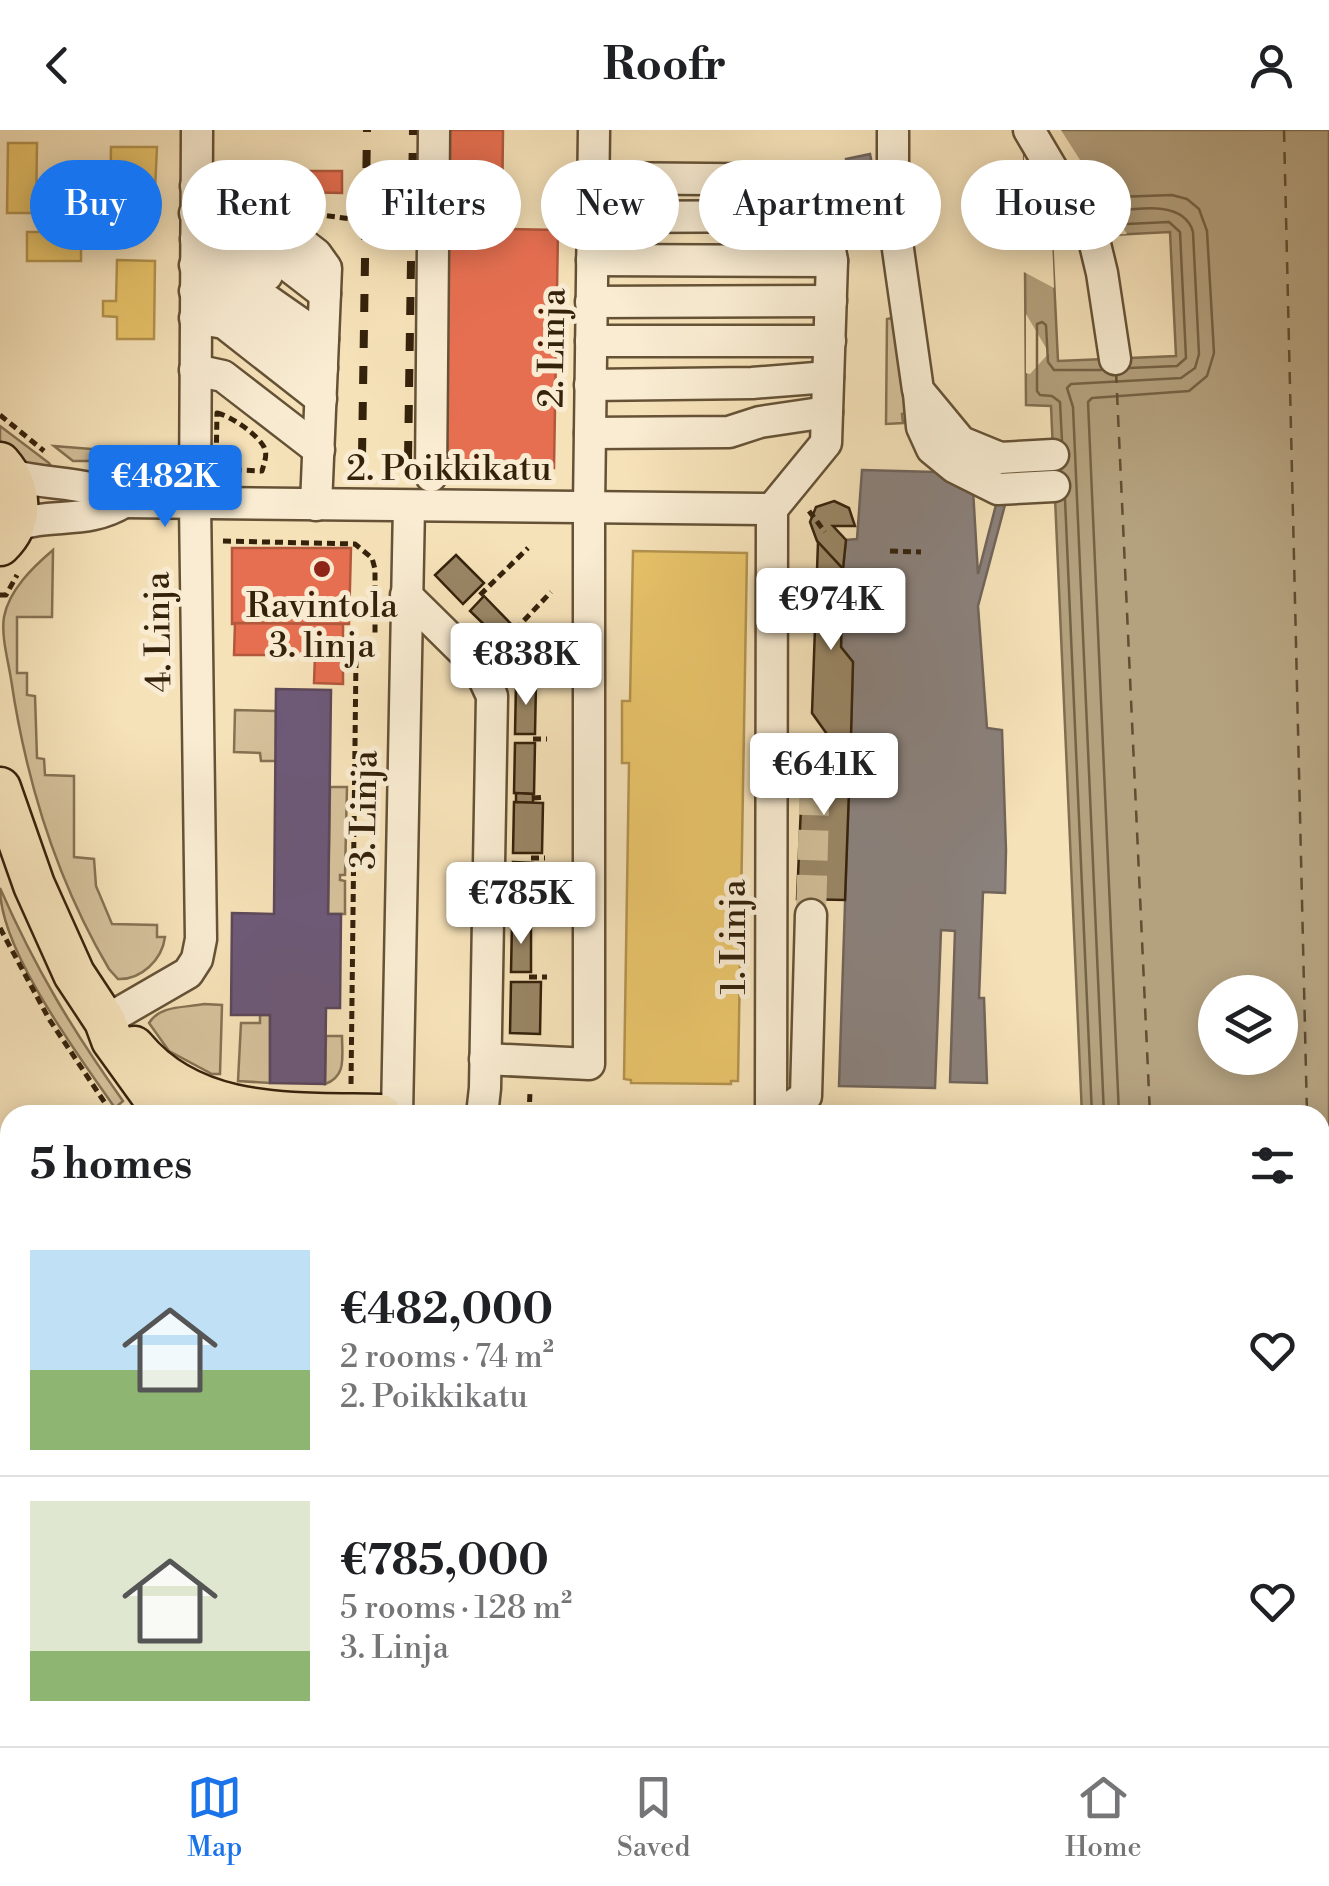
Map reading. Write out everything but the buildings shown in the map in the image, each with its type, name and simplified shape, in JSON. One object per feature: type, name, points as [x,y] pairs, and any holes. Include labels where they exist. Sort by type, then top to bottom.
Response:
[{"type":"main road","points":[[5,469],[18,507],[7,535]]},
{"type":"main road","points":[[0,788],[57,941],[105,1021],[112,1040],[159,1105]]},
{"type":"main road","points":[[105,1021],[141,1055],[201,1098],[229,1105]]},
{"type":"street","name":"4. Linja","points":[[105,1021],[188,972],[197,959],[201,939],[194,504],[197,130]]},
{"type":"street","points":[[431,476],[434,130]]},
{"type":"street","name":"2. Linja","points":[[593,160],[594,130]]},
{"type":"street","points":[[893,130],[892,214],[918,390],[961,442],[1000,458],[1054,471]]},
{"type":"street","points":[[1029,130],[1092,236],[1116,359]]},
{"type":"street","points":[[316,505],[324,330],[326,268],[316,254],[242,197],[195,291],[224,376],[319,436]]},
{"type":"street","points":[[195,291],[224,244],[324,330]]},
{"type":"street","name":"2. Linja","points":[[486,1059],[589,1064],[592,250]]},
{"type":"street","points":[[772,509],[826,443],[830,250]]},
{"type":"street","points":[[592,260],[832,261]]},
{"type":"street","points":[[195,291],[324,330]]},
{"type":"street","points":[[195,291],[319,436]]},
{"type":"street","points":[[592,302],[831,301]]},
{"type":"street","points":[[591,341],[830,341]]},
{"type":"street","points":[[590,384],[752,383],[828,377]]},
{"type":"street","points":[[590,433],[730,432],[760,422],[827,412]]},
{"type":"street","name":"2. Poikkikatu","points":[[5,469],[60,486],[97,487],[124,502],[772,509]]},
{"type":"street","name":"2. Poikkikatu","points":[[7,535],[59,517],[97,516],[124,502]]},
{"type":"street","name":"3. Linja","points":[[396,1105],[408,506]]},
{"type":"street","name":"1. Linja","points":[[771,1105],[772,509]]},
{"type":"street","points":[[406,595],[478,666],[492,696],[483,1105]]},
{"type":"street","points":[[772,702],[798,745]]},
{"type":"street","points":[[793,1105],[806,1096],[811,915]]},
{"type":"path","points":[[217,413],[228,416],[263,445],[266,455],[262,471],[216,469],[217,413]]},
{"type":"path","points":[[0,415],[52,456]]},
{"type":"path","points":[[384,474],[385,456]]},
{"type":"path","points":[[807,508],[825,532]]},
{"type":"path","points":[[220,541],[344,542],[356,544],[372,558],[375,657],[356,658],[351,1087]]},
{"type":"path","points":[[480,595],[528,548]]},
{"type":"path","points":[[890,551],[921,552]]},
{"type":"path","points":[[515,630],[550,592]]},
{"type":"path","points":[[534,680],[548,680]]},
{"type":"path","points":[[533,738],[547,739]]},
{"type":"path","points":[[533,798],[546,797]]},
{"type":"path","points":[[531,858],[545,858]]},
{"type":"path","points":[[530,919],[544,920]]},
{"type":"path","points":[[0,928],[49,1019],[106,1105]]},
{"type":"path","points":[[529,977],[547,977]]},
{"type":"path","points":[[529,1105],[530,1092]]},
{"type":"shaded area","points":[[897,317],[907,413],[902,414],[903,423],[886,424],[887,319]]},
{"type":"shaded area","points":[[0,426],[53,469],[30,470],[0,445]]},
{"type":"shaded area","points":[[54,446],[153,457],[149,461],[73,461]]},
{"type":"shaded area","points":[[53,550],[52,617],[17,617],[17,673],[27,673],[27,695],[35,696],[37,758],[44,759],[45,775],[74,776],[74,857],[94,859],[96,886],[112,924],[157,925],[157,937],[165,937],[160,953],[149,967],[126,978],[118,979],[109,969],[59,865],[25,755],[5,648],[4,617],[11,598]]},
{"type":"shaded area","points":[[235,710],[276,711],[276,761],[261,761],[260,753],[234,752]]},
{"type":"shaded area","points":[[330,787],[347,787],[345,875],[340,875],[340,880],[345,881],[345,914],[328,914]]},
{"type":"shaded area","points":[[0,888],[56,998],[123,1101],[118,1105],[113,1105],[44,1002],[13,942]]},
{"type":"shaded area","points":[[222,1005],[220,1074],[212,1074],[169,1051],[149,1023],[166,1010]]},
{"type":"shaded area","points":[[260,1015],[270,1015],[270,1083],[238,1081],[241,1023],[260,1023]]},
{"type":"shaded area","points":[[326,1036],[342,1036],[342,1058],[337,1076],[325,1084]]},
{"type":"water","points":[[1024,130],[1329,130],[1329,1105],[1082,1105],[1051,406],[1026,405],[1025,250],[1053,250],[1058,361],[1176,356],[1170,232],[1131,234],[1131,160],[1024,160]]},
{"type":"pier","points":[[1024,130],[1061,130],[1080,160],[1024,160]]},
{"type":"pier","points":[[1022,250],[1052,250],[1054,288],[1022,271]]},
{"type":"pier","points":[[1026,314],[1049,353],[1030,374],[1026,373]]},
{"type":"ferry route","points":[[1284,130],[1307,1105]]},
{"type":"ferry route","points":[[1116,371],[1150,1105]]},
{"type":"tunnel","points":[[798,745],[815,773],[811,915]]},
{"type":"railway","points":[[362,456],[367,130]]},
{"type":"railway","points":[[408,459],[413,130]]},
{"type":"place","name":"Ravintola 3. linja","points":[[322,569]]}]
